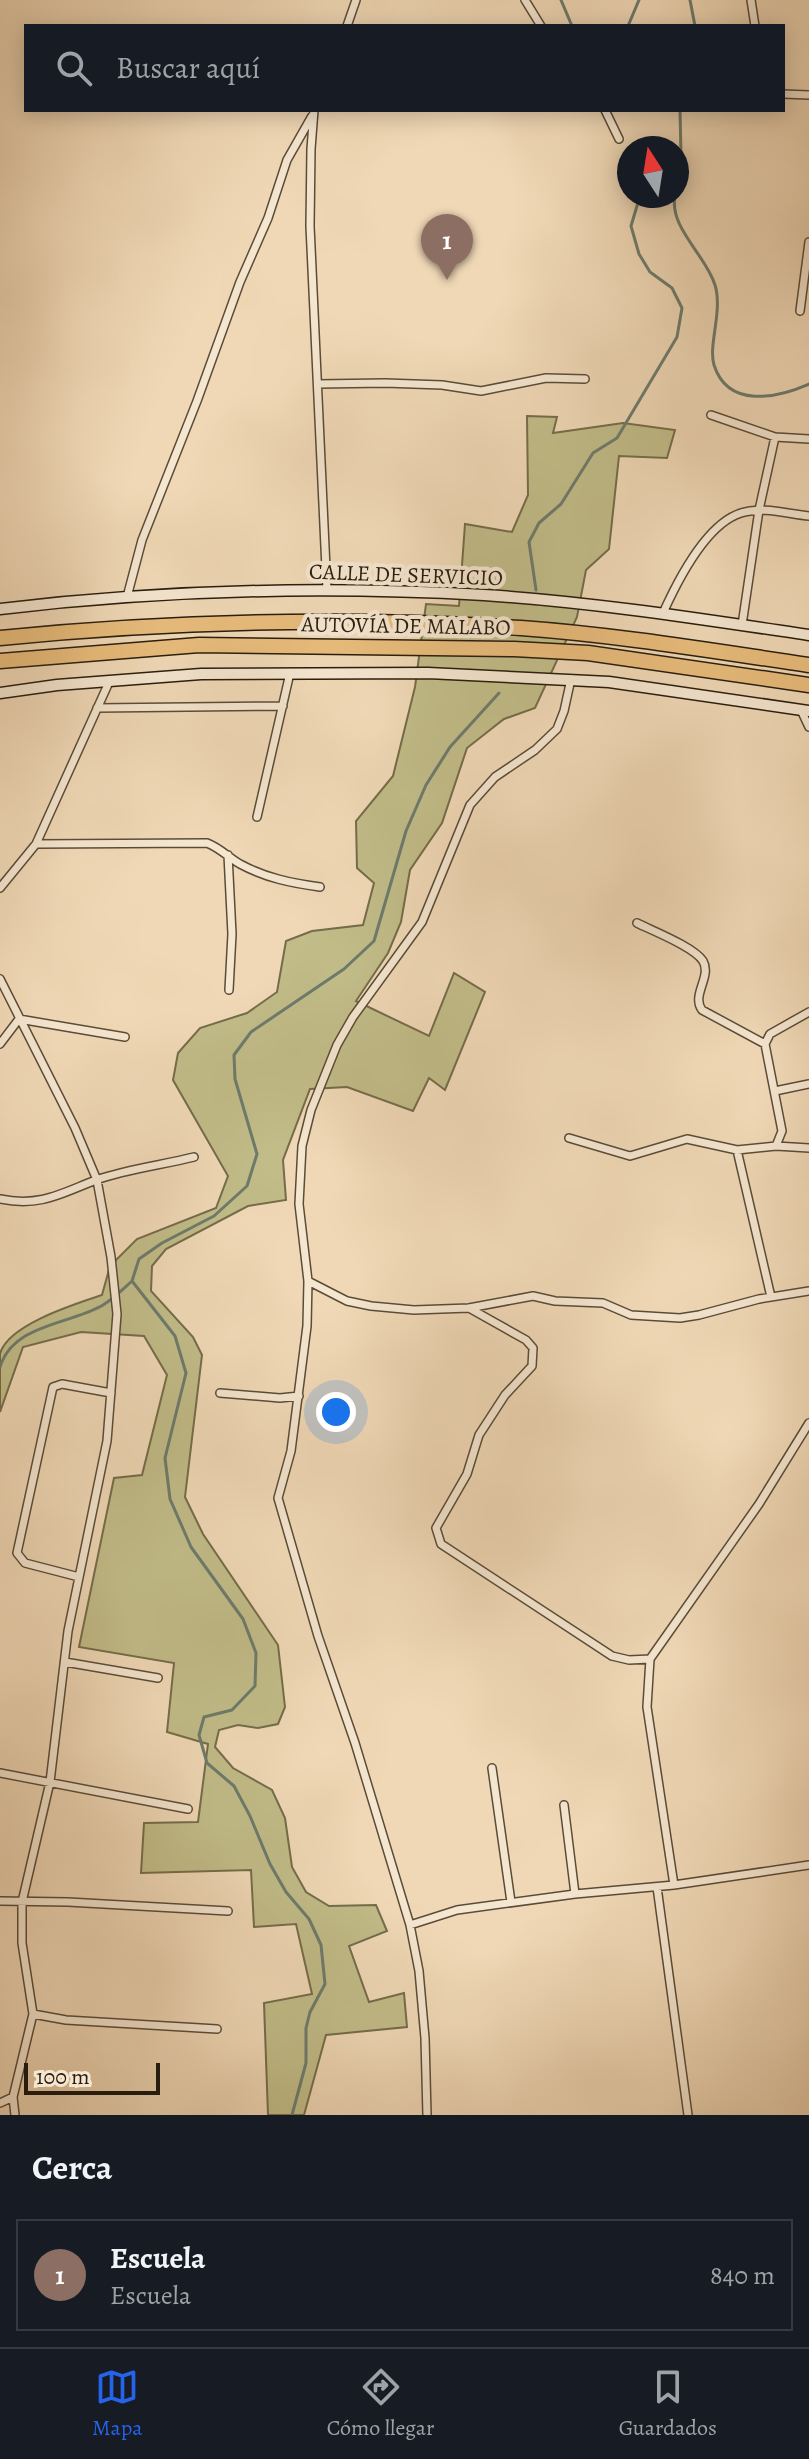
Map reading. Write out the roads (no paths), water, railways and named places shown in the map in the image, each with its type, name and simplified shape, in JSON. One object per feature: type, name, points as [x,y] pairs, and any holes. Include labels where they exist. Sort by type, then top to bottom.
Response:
[{"type":"highway","name":"AUTOVÍA DE MALABO","points":[[0,638],[195,623],[519,628],[664,642],[809,665]]},
{"type":"highway","name":"AUTOVÍA DE MALABO","points":[[0,661],[199,645],[514,649],[588,653],[809,685]]},
{"type":"street","points":[[348,24],[356,0]]},
{"type":"street","points":[[525,0],[540,24]]},
{"type":"street","points":[[751,0],[755,24]]},
{"type":"street","points":[[785,94],[809,95]]},
{"type":"street","points":[[606,112],[618,136]]},
{"type":"street","points":[[313,113],[310,226],[327,590]]},
{"type":"street","points":[[127,597],[142,540],[240,282],[268,218],[287,160],[313,113]]},
{"type":"street","points":[[800,311],[809,242]]},
{"type":"street","points":[[318,384],[442,385],[481,391],[546,378],[585,379]]},
{"type":"street","points":[[711,415],[775,437],[809,439]]},
{"type":"street","points":[[742,625],[759,510],[775,437]]},
{"type":"street","points":[[663,613],[677,581],[713,532],[741,513],[759,510],[809,516]]},
{"type":"street","name":"CALLE DE SERVICIO","points":[[0,609],[127,597],[327,590],[485,595],[663,613],[809,635]]},
{"type":"street","points":[[257,817],[290,673]]},
{"type":"street","points":[[0,693],[110,680],[201,674],[428,673],[571,679],[645,687],[805,710],[809,726]]},
{"type":"street","points":[[427,2115],[425,2038],[419,1971],[410,1925],[318,1636],[278,1498],[291,1451],[307,1326],[308,1281],[299,1204],[302,1146],[311,1110],[337,1045],[353,1017],[422,922],[470,805],[495,777],[535,750],[557,729],[571,679]]},
{"type":"street","points":[[0,888],[36,844],[110,680]]},
{"type":"street","points":[[97,708],[283,706]]},
{"type":"street","points":[[36,844],[207,843],[261,874],[286,882],[320,887]]},
{"type":"street","points":[[228,855],[232,934],[229,990]]},
{"type":"street","points":[[637,923],[693,952],[702,961],[705,971],[698,1000],[702,1010],[765,1044]]},
{"type":"street","points":[[0,979],[75,1128],[97,1180],[117,1301],[111,1417],[68,1631],[50,1782],[22,1902],[22,1943],[33,2014],[13,2097],[15,2115]]},
{"type":"street","points":[[776,1146],[782,1131],[765,1044],[770,1034],[809,1012]]},
{"type":"street","points":[[19,1019],[125,1037]]},
{"type":"street","points":[[0,1044],[19,1019]]},
{"type":"street","points":[[775,1091],[809,1084]]},
{"type":"street","points":[[569,1138],[630,1156],[687,1139],[737,1150],[776,1146],[809,1148]]},
{"type":"street","points":[[737,1150],[771,1297]]},
{"type":"street","points":[[0,1199],[35,1202],[97,1180],[194,1157]]},
{"type":"street","points":[[308,1281],[347,1301],[371,1306],[414,1310],[469,1308],[533,1296],[555,1301],[603,1303],[631,1315],[680,1318],[809,1291]]},
{"type":"street","points":[[469,1308],[526,1340],[533,1348],[534,1357],[532,1366],[505,1395],[479,1435],[467,1474],[436,1528],[441,1544],[612,1656],[629,1660],[650,1659]]},
{"type":"street","points":[[79,1577],[25,1563],[17,1553],[53,1387],[62,1384],[111,1393]]},
{"type":"street","points":[[220,1393],[280,1398],[299,1396]]},
{"type":"street","points":[[674,1885],[647,1707],[650,1659],[759,1504],[809,1423]]},
{"type":"street","points":[[65,1662],[158,1678]]},
{"type":"street","points":[[492,1768],[511,1902]]},
{"type":"street","points":[[0,1773],[188,1809]]},
{"type":"street","points":[[564,1805],[575,1894]]},
{"type":"street","points":[[410,1925],[457,1910],[674,1885],[809,1865]]},
{"type":"street","points":[[657,1887],[688,2115]]},
{"type":"street","points":[[0,1901],[228,1911]]},
{"type":"street","points":[[33,2014],[66,2020],[217,2029]]},
{"type":"street","points":[[0,2103],[13,2097]]},
{"type":"waterway","points":[[561,0],[571,24]]},
{"type":"waterway","points":[[629,24],[639,0]]},
{"type":"waterway","points":[[690,0],[695,24]]},
{"type":"waterway","points":[[680,112],[681,136]]},
{"type":"waterway","points":[[536,590],[529,542],[539,523],[561,504],[593,453],[617,438],[677,337],[682,308],[672,288],[650,272],[639,254],[631,226],[636,208]]},
{"type":"waterway","points":[[675,208],[677,219],[715,285],[717,306],[713,357],[721,379],[730,388],[755,396],[783,393],[809,384]]},
{"type":"waterway","points":[[292,2115],[306,2063],[306,2028],[310,2012],[325,1984],[321,1945],[309,1919],[286,1892],[270,1864],[234,1786],[207,1763],[199,1735],[204,1717],[232,1710],[255,1686],[256,1653],[243,1619],[191,1547],[170,1499],[165,1458],[186,1373],[175,1336],[132,1281],[139,1259],[162,1243],[214,1216],[247,1186],[257,1154],[235,1079],[234,1055],[251,1032],[344,969],[374,941],[406,831],[426,785],[450,747],[499,693]]},
{"type":"waterway","points":[[0,1367],[7,1353],[29,1334],[103,1305],[132,1281]]},
{"type":"place","name":"Escuela","points":[[447,280]]}]
